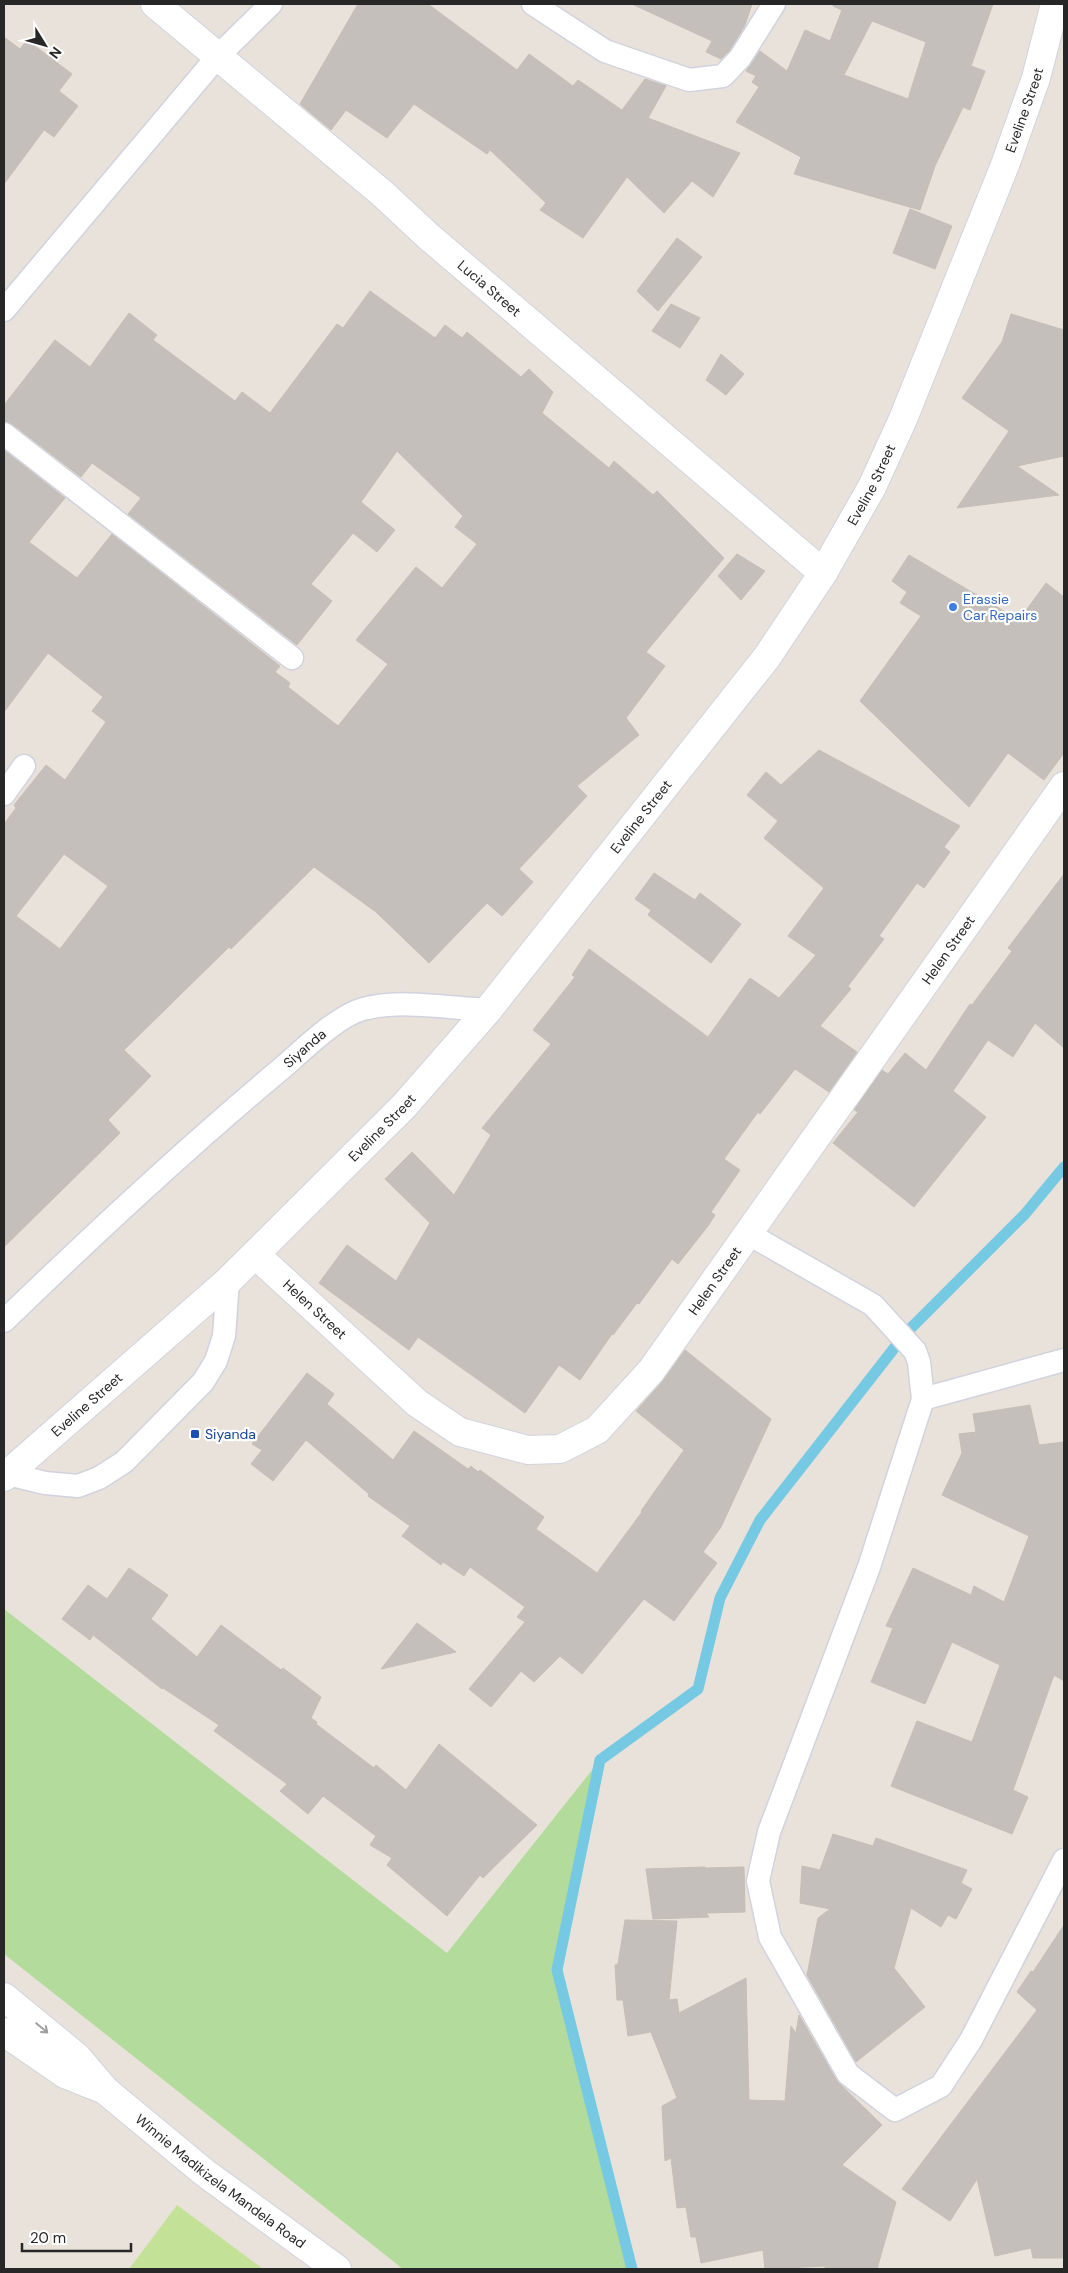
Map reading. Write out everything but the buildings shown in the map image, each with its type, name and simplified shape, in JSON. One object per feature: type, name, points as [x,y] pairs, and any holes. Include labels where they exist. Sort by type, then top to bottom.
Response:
[{"type":"street","name":"Lucia Street","points":[[155,4],[383,194],[428,236],[823,573]]},
{"type":"street","name":"Eveline Street","points":[[6,1476],[256,1255],[404,1106],[488,1010],[767,657],[823,573],[872,486],[935,344],[1036,78],[1056,4]]},
{"type":"street","name":"Helen Street","points":[[256,1255],[417,1403],[460,1432],[528,1450],[560,1449],[597,1430],[650,1371],[1064,786]]},
{"type":"street","name":"Winnie Madikizela Mandela Road","points":[[4,1997],[77,2057],[106,2091],[205,2174],[337,2269]]},
{"type":"street","name":"Winnie Madikizela Mandela Road","points":[[4,2032],[65,2074],[106,2091]]},
{"type":"lane","points":[[4,310],[218,56],[271,4]]},
{"type":"lane","points":[[533,4],[605,51],[689,80],[723,76],[740,58],[774,4]]},
{"type":"lane","points":[[4,434],[292,658]]},
{"type":"lane","points":[[4,794],[24,766]]},
{"type":"lane","name":"Siyanda","points":[[4,1320],[101,1227],[259,1087],[334,1025],[362,1009],[402,1005],[488,1010]]},
{"type":"lane","points":[[748,1233],[872,1305],[915,1351],[919,1362],[922,1400],[869,1567],[769,1832],[758,1881],[770,1937],[848,2074],[895,2110],[941,2086],[971,2040],[1064,1860]]},
{"type":"lane","points":[[6,1476],[45,1483],[78,1486],[99,1478],[124,1462],[203,1382],[216,1361],[224,1336],[228,1281]]},
{"type":"lane","points":[[922,1400],[1064,1360]]},
{"type":"green space","points":[[4,1609],[447,1953],[600,1760],[557,1970],[632,2269],[403,2269],[4,1954]]},
{"type":"green space","points":[[177,2205],[263,2269],[129,2269]]},
{"type":"waterway","points":[[632,2269],[557,1970],[600,1760],[698,1689],[720,1598],[760,1520],[906,1333],[1025,1214],[1064,1167]]},
{"type":"place","name":"Erassie Car Repairs","points":[[953,607]]},
{"type":"place","name":"Siyanda","points":[[195,1434]]}]
